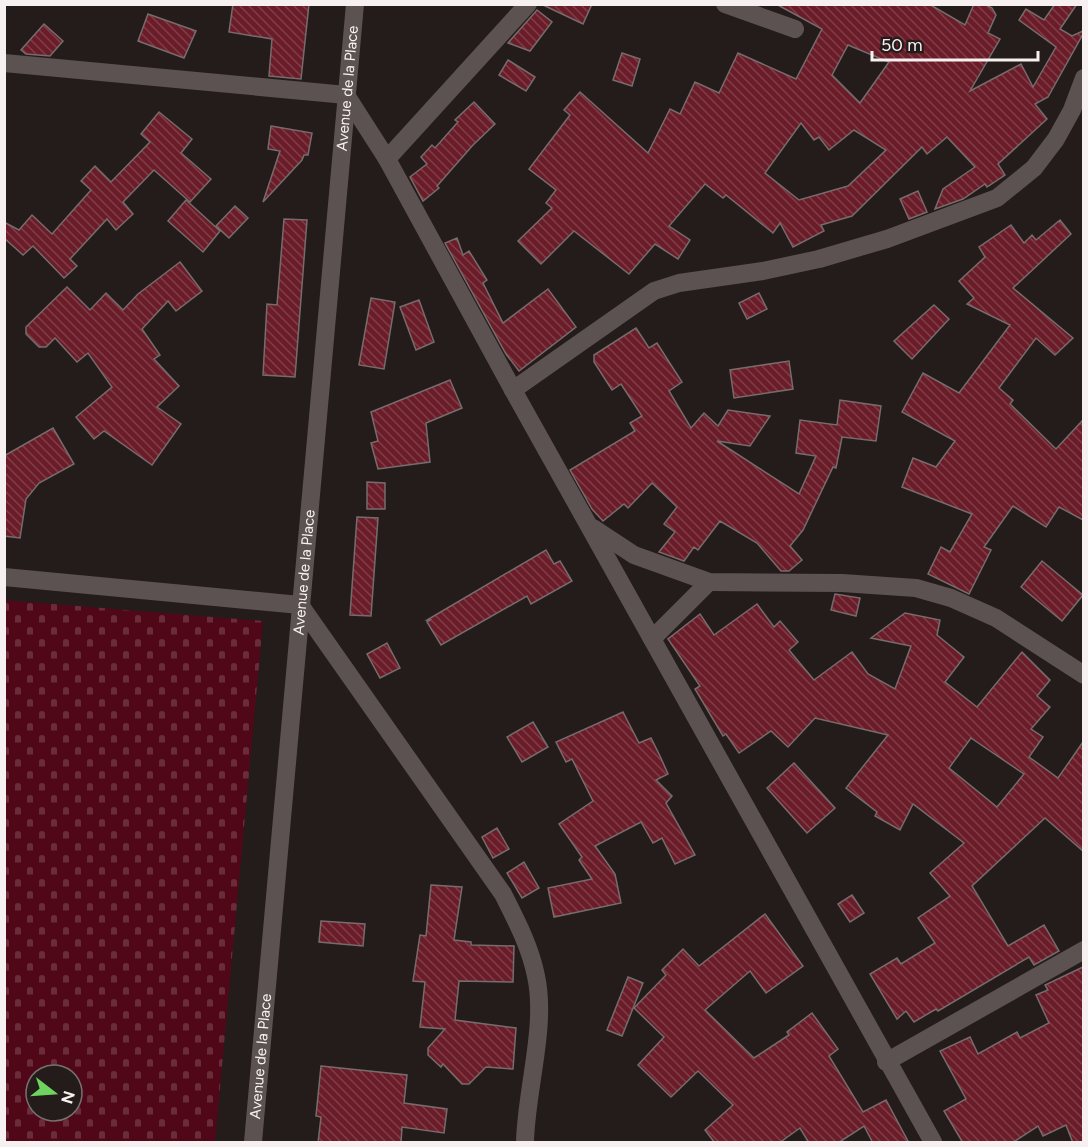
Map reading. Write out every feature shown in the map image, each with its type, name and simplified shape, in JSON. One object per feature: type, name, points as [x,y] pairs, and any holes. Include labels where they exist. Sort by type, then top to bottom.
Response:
[{"type":"street","name":"Avenue de la Place","points":[[253,1143],[355,4]]},
{"type":"street","points":[[387,159],[528,4]]},
{"type":"street","points":[[724,4],[795,29]]},
{"type":"street","points":[[4,63],[346,95],[387,159],[513,390],[933,1143]]},
{"type":"street","points":[[513,390],[654,291],[679,284],[763,271],[819,259],[887,239],[997,198],[1034,168],[1056,139],[1072,110],[1083,78]]},
{"type":"street","points":[[589,524],[634,555],[709,582],[842,583],[916,588],[951,598],[996,618],[1083,675]]},
{"type":"street","points":[[4,577],[300,605],[503,894],[524,937],[536,977],[538,1021],[525,1143]]},
{"type":"street","points":[[652,639],[709,582]]},
{"type":"street","points":[[886,1062],[1083,950]]},
{"type":"green space","points":[[4,600],[263,621],[215,1142],[5,1142]]},
{"type":"building","points":[[233,4],[309,4],[301,79],[269,76],[272,39],[229,32]]},
{"type":"building","points":[[541,4],[592,4],[583,24]]},
{"type":"building","points":[[776,4],[929,4],[965,25],[974,4],[985,4],[992,8],[996,15],[988,33],[1000,39],[970,91],[1021,64],[1033,87],[1056,47],[1019,20],[1026,9],[1044,20],[1055,4],[1077,4],[1060,29],[1072,36],[1083,31],[1083,34],[1048,97],[1035,104],[1047,119],[998,164],[1005,175],[987,187],[985,184],[963,199],[935,209],[943,189],[975,167],[947,137],[927,154],[922,147],[852,216],[821,225],[824,231],[793,247],[780,223],[773,233],[726,195],[723,198],[705,184],[669,226],[690,240],[678,259],[655,244],[629,274],[574,231],[541,264],[518,241],[552,208],[546,203],[556,190],[529,169],[570,115],[564,110],[580,92],[648,153],[670,109],[680,114],[695,82],[719,93],[738,53],[796,79],[822,29]],"holes":[[[848,45],[889,62],[860,103],[832,75]],[[801,123],[814,140],[819,137],[829,150],[854,130],[886,150],[848,186],[799,200],[765,173]]]},
{"type":"building","points":[[537,10],[552,22],[530,51],[508,43]]},
{"type":"building","points":[[148,14],[196,31],[184,58],[138,41]]},
{"type":"building","points":[[44,24],[63,41],[50,56],[26,54],[21,50]]},
{"type":"building","points":[[622,53],[640,59],[632,86],[613,80]]},
{"type":"building","points":[[508,60],[535,77],[526,91],[499,75]]},
{"type":"building","points":[[474,102],[495,124],[437,186],[439,188],[423,201],[410,177],[427,164],[421,157],[432,145],[435,148],[458,122],[455,120]]},
{"type":"building","points":[[159,112],[192,139],[181,153],[211,179],[190,202],[154,170],[123,202],[133,214],[116,230],[107,219],[70,259],[77,266],[64,278],[33,246],[23,255],[4,238],[4,222],[19,230],[32,215],[52,234],[91,190],[81,181],[95,166],[111,182],[150,142],[141,134]]},
{"type":"building","points":[[271,126],[312,133],[308,155],[304,155],[263,202],[280,151],[268,149]]},
{"type":"building","points":[[918,191],[927,212],[909,219],[900,199]]},
{"type":"building","points":[[186,200],[220,231],[203,252],[168,221]]},
{"type":"building","points":[[235,206],[248,218],[229,238],[216,226]]},
{"type":"building","points":[[284,219],[307,220],[295,377],[263,375],[267,304],[277,305]]},
{"type":"building","points":[[1060,220],[1071,234],[1013,288],[1073,338],[1055,355],[1036,338],[999,388],[1013,400],[1010,404],[1056,449],[1083,420],[1083,520],[1059,507],[1046,527],[1013,506],[984,547],[991,550],[969,594],[928,574],[941,547],[950,552],[972,514],[902,487],[913,458],[936,467],[955,441],[902,412],[923,373],[959,393],[1010,325],[967,304],[974,298],[959,281],[985,257],[979,247],[1011,225],[1024,243],[1032,235],[1036,240]]},
{"type":"building","points":[[457,238],[463,255],[469,251],[487,280],[483,283],[503,323],[548,289],[576,327],[519,371],[506,354],[445,243]]},
{"type":"building","points":[[180,262],[202,291],[176,311],[168,301],[142,329],[160,355],[154,359],[179,386],[157,407],[181,424],[152,465],[104,431],[94,439],[76,417],[112,387],[88,353],[77,362],[55,338],[46,347],[39,347],[26,334],[26,327],[67,287],[90,310],[106,293],[123,310],[138,294]]},
{"type":"building","points":[[759,293],[767,309],[747,319],[739,303]]},
{"type":"building","points":[[371,298],[395,302],[384,369],[359,365]]},
{"type":"building","points":[[419,300],[434,342],[416,350],[400,307]]},
{"type":"building","points":[[934,305],[949,319],[912,359],[894,341]]},
{"type":"building","points":[[636,328],[649,348],[657,343],[682,382],[669,391],[691,428],[704,413],[718,426],[728,410],[770,416],[750,446],[717,441],[799,494],[816,456],[796,453],[800,420],[837,425],[840,400],[881,406],[876,441],[842,437],[836,468],[833,467],[803,530],[790,546],[802,560],[789,571],[781,571],[757,543],[720,521],[698,550],[694,547],[684,561],[659,552],[675,532],[664,524],[677,507],[652,483],[628,508],[624,504],[603,521],[592,509],[570,470],[635,431],[630,423],[642,416],[621,384],[612,390],[594,362],[594,355]]},
{"type":"building","points":[[789,361],[793,389],[734,398],[730,370]]},
{"type":"building","points":[[450,380],[462,408],[426,423],[430,462],[378,469],[371,443],[378,441],[371,412]]},
{"type":"building","points":[[53,428],[74,464],[39,483],[26,499],[20,538],[4,536],[4,456]]},
{"type":"building","points":[[367,482],[385,483],[385,509],[367,509]]},
{"type":"building","points":[[357,517],[378,518],[371,616],[350,615]]},
{"type":"building","points":[[546,550],[554,564],[560,561],[572,581],[531,604],[527,596],[441,645],[427,622],[430,620],[427,620]]},
{"type":"building","points":[[1042,561],[1083,595],[1062,621],[1021,587]]},
{"type":"building","points":[[835,594],[860,598],[856,616],[831,610]]},
{"type":"building","points":[[757,604],[774,627],[780,621],[798,642],[789,650],[814,680],[852,652],[868,674],[895,689],[911,646],[871,638],[905,613],[940,620],[937,635],[964,657],[945,682],[977,707],[1022,652],[1050,680],[1037,696],[1050,707],[1031,729],[1043,737],[1029,757],[1058,778],[1083,742],[1083,851],[1045,818],[972,886],[1008,946],[1044,925],[1059,951],[1034,965],[1029,957],[938,1011],[936,1009],[914,1022],[906,1011],[897,1019],[870,974],[897,958],[901,964],[935,943],[918,918],[950,896],[930,873],[964,843],[913,804],[900,830],[875,816],[877,812],[846,788],[888,735],[815,718],[788,747],[771,731],[739,753],[726,734],[723,736],[695,689],[700,686],[668,639],[700,614],[714,635]],"holes":[[[971,738],[1024,774],[997,807],[949,768]]]},
{"type":"building","points":[[387,643],[400,668],[380,678],[367,654]]},
{"type":"building","points":[[623,712],[639,743],[651,738],[668,774],[656,780],[672,796],[666,803],[695,855],[675,864],[662,838],[653,843],[641,822],[595,846],[615,874],[621,903],[554,917],[548,888],[592,879],[579,860],[582,857],[559,824],[593,801],[572,759],[566,762],[556,742]]},
{"type":"building","points":[[533,722],[548,747],[522,762],[507,737]]},
{"type":"building","points":[[794,763],[835,808],[807,833],[767,788]]},
{"type":"building","points":[[497,828],[509,849],[493,858],[482,837]]},
{"type":"building","points":[[524,862],[539,888],[522,898],[507,873]]},
{"type":"building","points":[[431,885],[462,887],[454,940],[471,942],[471,945],[514,946],[513,982],[459,981],[455,1020],[516,1028],[513,1069],[486,1067],[469,1084],[462,1084],[443,1064],[441,1067],[428,1055],[428,1048],[445,1029],[420,1027],[425,982],[413,981],[420,935],[426,936]]},
{"type":"building","points":[[852,895],[864,913],[850,922],[838,904]]},
{"type":"building","points":[[765,914],[803,966],[766,993],[750,971],[705,1010],[754,1058],[789,1035],[787,1032],[812,1013],[838,1049],[829,1056],[863,1112],[886,1100],[909,1143],[873,1143],[864,1126],[838,1143],[809,1143],[800,1128],[779,1143],[715,1143],[705,1130],[733,1105],[698,1071],[671,1097],[638,1065],[664,1037],[634,1008],[666,975],[662,970],[683,949],[699,966]]},
{"type":"building","points":[[321,921],[365,924],[363,946],[319,942]]},
{"type":"building","points":[[1083,967],[1083,1143],[1073,1143],[1066,1125],[1043,1136],[1038,1126],[1012,1143],[963,1143],[944,1111],[966,1099],[940,1051],[970,1037],[978,1054],[1017,1032],[1020,1038],[1049,1023],[1036,995],[1048,990],[1045,985]]},
{"type":"building","points":[[628,977],[643,983],[622,1036],[607,1030]]},
{"type":"building","points":[[321,1066],[407,1075],[404,1103],[447,1109],[444,1133],[402,1127],[401,1143],[318,1143],[321,1117],[316,1116]]}]
